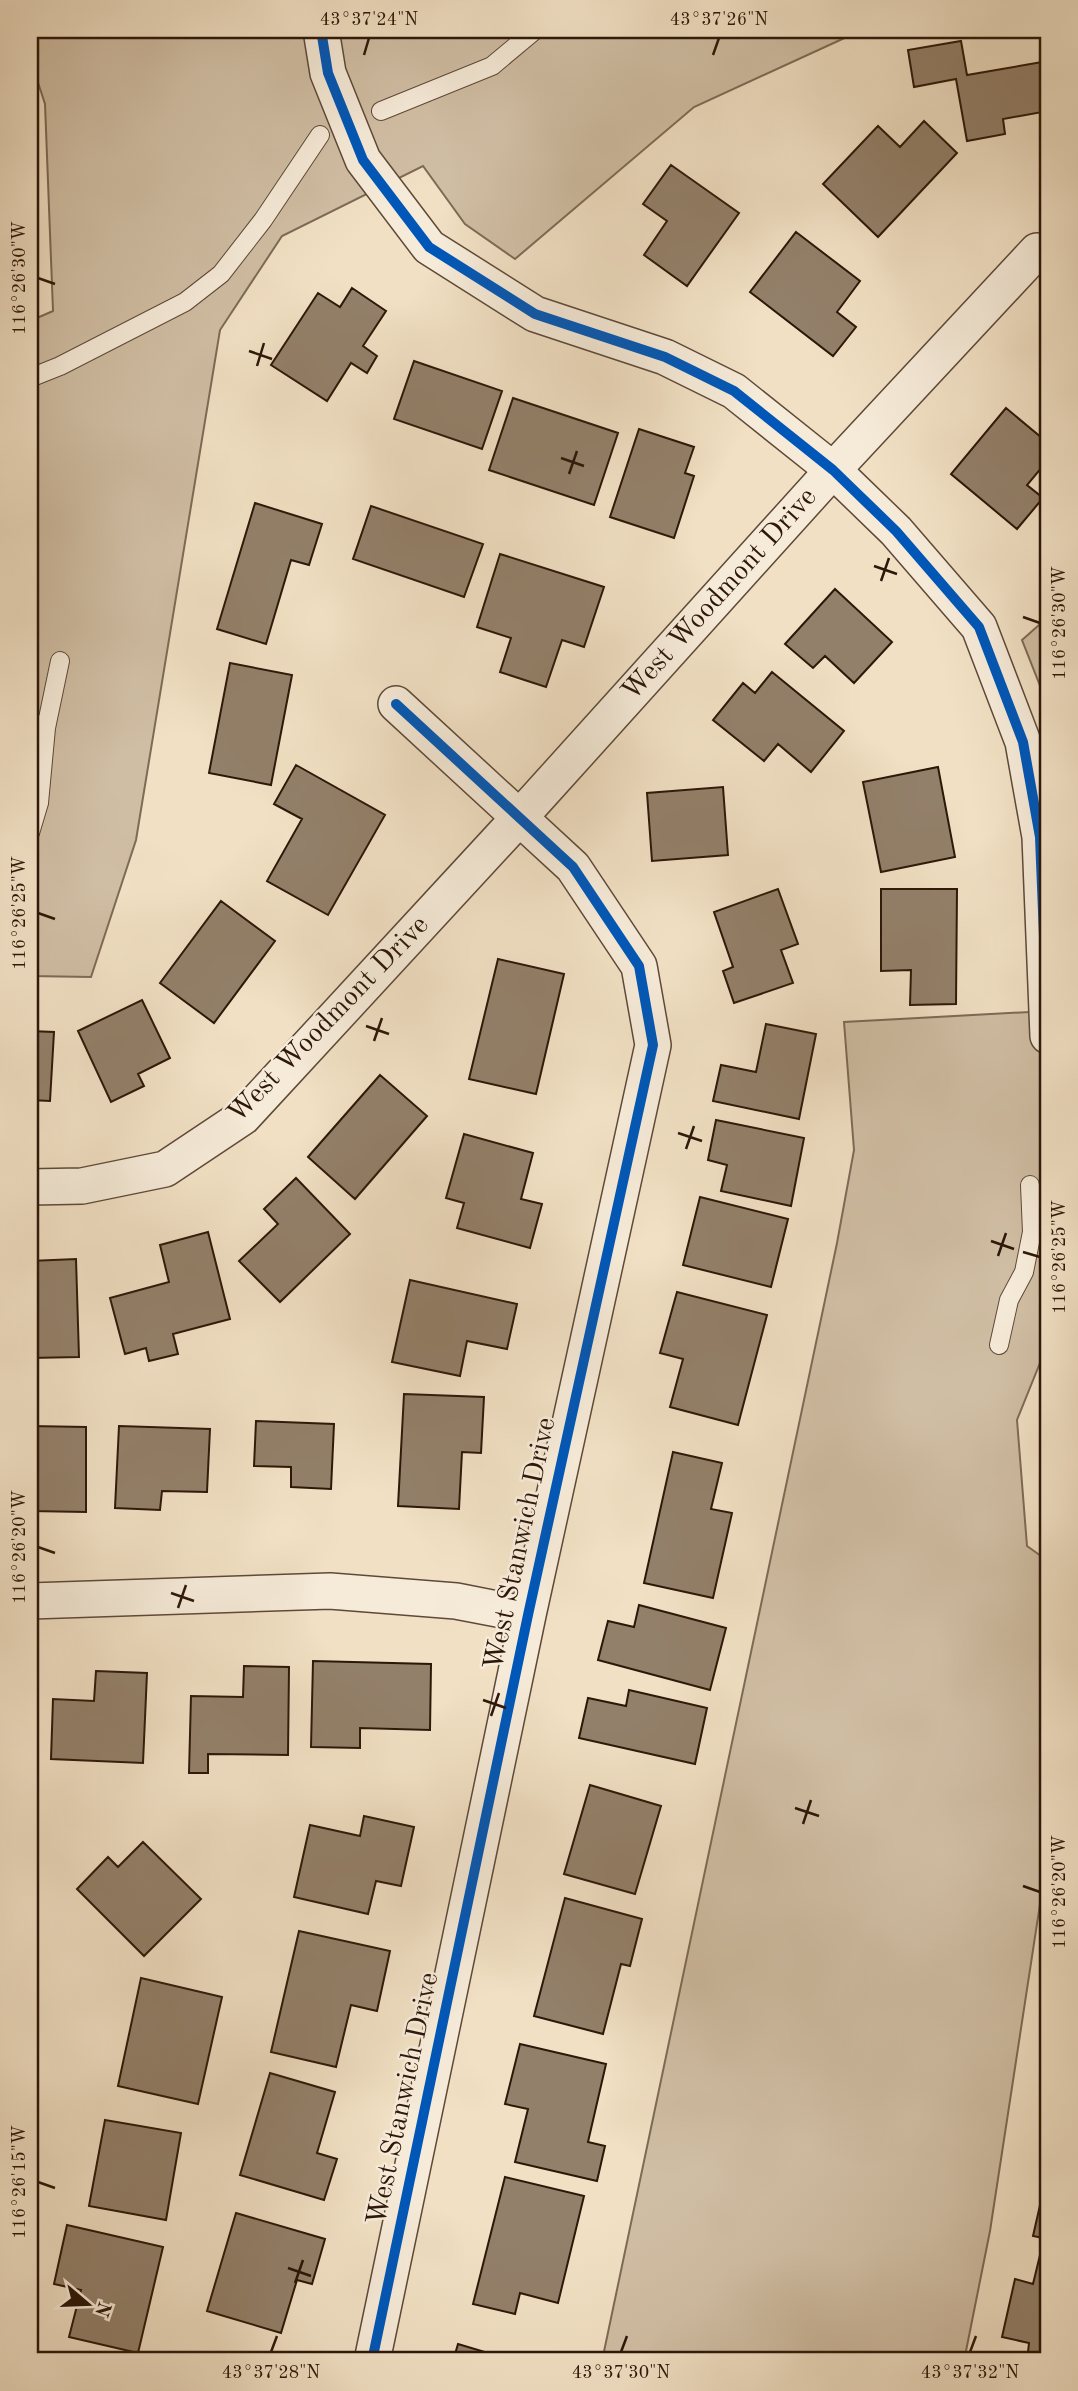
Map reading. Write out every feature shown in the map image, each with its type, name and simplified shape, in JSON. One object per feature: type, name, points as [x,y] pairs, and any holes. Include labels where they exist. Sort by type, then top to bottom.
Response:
[{"type":"street","points":[[321,30],[328,73],[363,160],[429,247],[535,314],[665,357],[734,391],[832,470],[897,531],[979,628],[1023,742],[1040,837],[1048,1036]]},
{"type":"street","name":"West Woodmont Drive","points":[[30,1187],[82,1186],[165,1169],[243,1117],[519,818],[832,470],[1037,251]]},
{"type":"street","points":[[396,704],[519,818]]},
{"type":"street","name":"West Stanwich Drive","points":[[372,2361],[528,1615],[653,1045],[639,966],[573,867],[519,818]]},
{"type":"street","points":[[30,1601],[330,1591],[456,1601],[528,1615]]},
{"type":"lane","points":[[381,111],[492,66],[535,30]]},
{"type":"lane","points":[[30,378],[60,366],[186,302],[221,274],[263,220],[320,135]]},
{"type":"lane","points":[[30,833],[39,803],[46,728],[60,661]]},
{"type":"lane","points":[[30,719],[34,723],[37,795],[30,816]]},
{"type":"lane","points":[[999,1345],[1009,1300],[1024,1272],[1032,1231],[1030,1185]]},
{"type":"shaded area","points":[[30,30],[862,30],[694,107],[515,259],[465,224],[423,166],[282,236],[220,330],[136,840],[91,977],[30,976],[30,321],[53,311],[45,104],[30,58]]},
{"type":"shaded area","points":[[1048,617],[1048,706],[1022,640]]},
{"type":"shaded area","points":[[1048,1011],[1048,1343],[1017,1420],[1027,1546],[1048,1561],[1048,1852],[990,2231],[964,2361],[602,2361],[837,1243],[854,1150],[844,1022]]},
{"type":"building","points":[[961,41],[967,75],[1048,61],[1048,111],[1003,119],[1005,134],[967,141],[956,79],[914,87],[908,50]]},
{"type":"building","points":[[924,121],[957,153],[878,237],[823,184],[878,126],[900,147]]},
{"type":"building","points":[[671,165],[739,213],[687,286],[644,255],[667,221],[643,204]]},
{"type":"building","points":[[796,232],[860,281],[837,312],[856,327],[833,356],[750,292]]},
{"type":"building","points":[[352,288],[386,311],[363,346],[377,356],[367,373],[351,363],[327,401],[271,365],[318,293],[340,307]]},
{"type":"building","points":[[414,361],[502,391],[482,449],[394,419]]},
{"type":"building","points":[[513,398],[618,433],[594,505],[489,470]]},
{"type":"building","points":[[1006,408],[1048,443],[1048,460],[1027,485],[1043,498],[1017,529],[951,474]]},
{"type":"building","points":[[639,429],[694,447],[685,473],[694,476],[674,538],[610,517]]},
{"type":"building","points":[[255,503],[322,524],[309,565],[291,560],[266,644],[217,629]]},
{"type":"building","points":[[371,506],[483,544],[464,597],[353,559]]},
{"type":"building","points":[[500,554],[604,587],[584,647],[562,640],[546,687],[500,672],[511,638],[477,627]]},
{"type":"building","points":[[835,589],[892,642],[854,683],[825,656],[813,668],[785,644]]},
{"type":"building","points":[[230,663],[292,675],[271,785],[209,773]]},
{"type":"building","points":[[772,672],[844,731],[811,772],[778,744],[764,761],[713,720],[743,683],[755,693]]},
{"type":"building","points":[[296,765],[385,815],[328,915],[267,881],[302,819],[274,804]]},
{"type":"building","points":[[938,767],[955,857],[881,872],[863,782]]},
{"type":"building","points":[[723,787],[728,855],[652,861],[647,793]]},
{"type":"building","points":[[778,889],[798,944],[781,950],[793,983],[734,1003],[723,971],[733,967],[714,912]]},
{"type":"building","points":[[881,889],[957,889],[956,1004],[910,1005],[911,970],[881,971]]},
{"type":"building","points":[[221,901],[275,941],[214,1023],[160,983]]},
{"type":"building","points":[[498,959],[564,974],[536,1094],[469,1079]]},
{"type":"building","points":[[142,1000],[170,1058],[138,1074],[144,1086],[111,1102],[78,1031]]},
{"type":"building","points":[[766,1024],[816,1034],[799,1119],[713,1101],[721,1065],[756,1072]]},
{"type":"building","points":[[30,1031],[54,1032],[50,1101],[30,1100]]},
{"type":"building","points":[[380,1075],[427,1116],[355,1199],[308,1157]]},
{"type":"building","points":[[716,1120],[804,1138],[791,1206],[721,1191],[727,1165],[708,1160]]},
{"type":"building","points":[[464,1134],[533,1153],[521,1199],[542,1204],[530,1248],[457,1228],[464,1203],[446,1198]]},
{"type":"building","points":[[296,1178],[350,1234],[280,1302],[239,1261],[278,1224],[264,1209]]},
{"type":"building","points":[[700,1197],[788,1219],[771,1287],[683,1265]]},
{"type":"building","points":[[208,1232],[230,1319],[173,1334],[178,1354],[149,1361],[146,1348],[125,1354],[110,1298],[169,1282],[160,1245]]},
{"type":"building","points":[[76,1259],[79,1357],[30,1358],[30,1261]]},
{"type":"building","points":[[410,1280],[517,1304],[507,1349],[467,1341],[460,1376],[392,1362]]},
{"type":"building","points":[[677,1292],[767,1315],[738,1425],[670,1407],[683,1359],[660,1353]]},
{"type":"building","points":[[404,1394],[484,1397],[481,1453],[462,1452],[459,1509],[398,1506]]},
{"type":"building","points":[[256,1421],[334,1424],[331,1489],[291,1487],[291,1467],[254,1466]]},
{"type":"building","points":[[30,1426],[86,1427],[86,1512],[30,1511]]},
{"type":"building","points":[[119,1426],[210,1429],[207,1492],[162,1491],[160,1510],[115,1508]]},
{"type":"building","points":[[673,1452],[722,1463],[711,1509],[732,1513],[713,1598],[644,1583]]},
{"type":"building","points":[[639,1605],[726,1628],[710,1690],[598,1660],[608,1621],[634,1627]]},
{"type":"building","points":[[313,1661],[431,1664],[430,1730],[360,1728],[360,1748],[311,1747]]},
{"type":"building","points":[[244,1666],[289,1667],[288,1755],[208,1754],[208,1773],[189,1773],[191,1696],[243,1697]]},
{"type":"building","points":[[96,1671],[147,1673],[143,1763],[51,1759],[53,1699],[94,1701]]},
{"type":"building","points":[[629,1690],[707,1708],[695,1764],[579,1738],[588,1698],[626,1706]]},
{"type":"building","points":[[590,1785],[661,1806],[635,1894],[564,1874]]},
{"type":"building","points":[[364,1816],[414,1827],[401,1886],[376,1881],[368,1914],[294,1897],[310,1825],[360,1836]]},
{"type":"building","points":[[143,1842],[201,1899],[144,1956],[77,1889],[108,1857],[118,1867]]},
{"type":"building","points":[[565,1898],[642,1919],[630,1966],[621,1964],[603,2034],[534,2016]]},
{"type":"building","points":[[299,1931],[390,1951],[377,2011],[351,2005],[336,2067],[271,2052]]},
{"type":"building","points":[[141,1978],[222,1997],[198,2104],[118,2086]]},
{"type":"building","points":[[520,2044],[606,2064],[588,2142],[605,2146],[597,2181],[515,2162],[528,2109],[505,2104]]},
{"type":"building","points":[[270,2073],[335,2092],[317,2153],[337,2159],[324,2200],[240,2175]]},
{"type":"building","points":[[105,2120],[181,2133],[166,2220],[89,2206]]},
{"type":"building","points":[[1048,2170],[1048,2239],[1033,2236]]},
{"type":"building","points":[[505,2177],[584,2196],[558,2303],[520,2293],[515,2314],[473,2304]]},
{"type":"building","points":[[236,2213],[325,2239],[312,2284],[297,2280],[281,2333],[207,2311]]},
{"type":"building","points":[[67,2225],[163,2247],[138,2353],[69,2337],[81,2290],[54,2284]]},
{"type":"building","points":[[1040,2255],[1048,2257],[1048,2361],[1027,2361],[1029,2343],[1002,2337],[1015,2279],[1033,2284]]},
{"type":"building","points":[[458,2344],[515,2361],[453,2361]]},
{"type":"cycle path","points":[[321,30],[328,73],[363,160],[429,247],[535,314],[665,357],[734,391],[833,470],[896,531],[979,627],[1023,742],[1040,837],[1048,1036]]},
{"type":"cycle path","points":[[372,2361],[528,1615],[653,1045],[639,966],[573,867],[396,704]]}]
